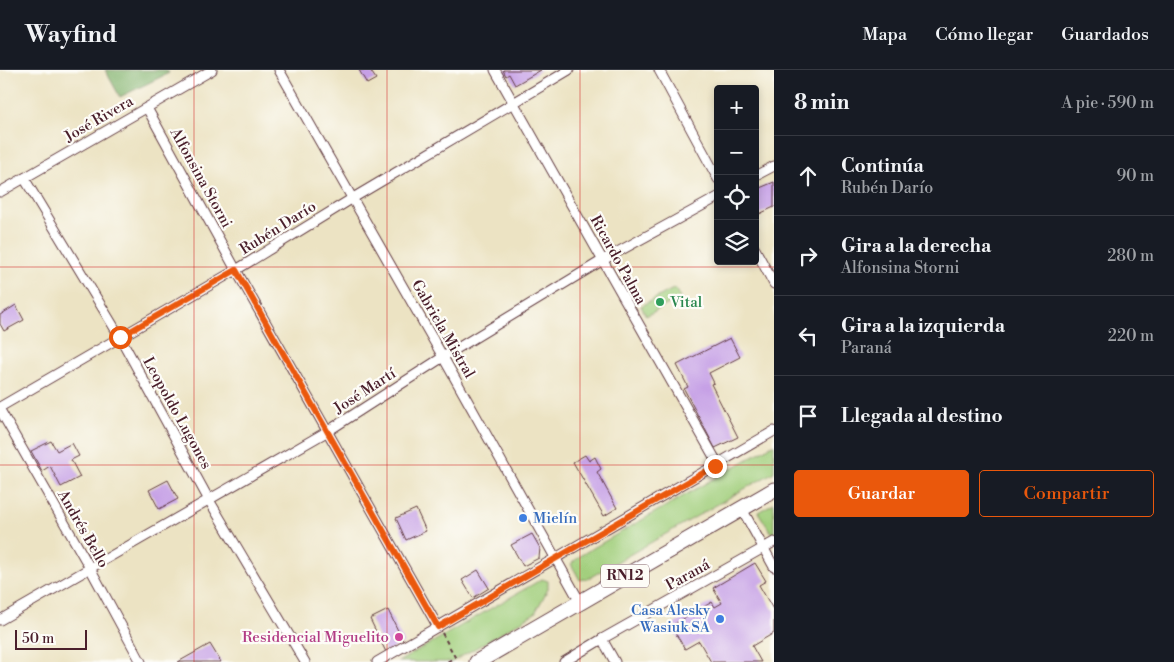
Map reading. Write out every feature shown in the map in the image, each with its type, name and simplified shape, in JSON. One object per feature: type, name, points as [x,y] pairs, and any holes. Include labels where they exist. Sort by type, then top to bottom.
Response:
[{"type":"highway","name":"RN12","points":[[477,662],[774,490]]},
{"type":"street","name":"José Rivera","points":[[0,192],[212,70]]},
{"type":"street","name":"Gabriela Mistral","points":[[279,70],[580,602]]},
{"type":"street","name":"Ricardo Palma","points":[[494,70],[718,464]]},
{"type":"street","name":"Rubén Darío","points":[[0,408],[236,270],[569,70]]},
{"type":"street","points":[[660,70],[716,175]]},
{"type":"street","name":"Alfonsina Storni","points":[[147,108],[236,270],[438,627]]},
{"type":"street","points":[[757,175],[774,166]]},
{"type":"street","name":"Leopoldo Lugones","points":[[24,178],[120,337],[209,500],[305,662]]},
{"type":"street","name":"José Martí","points":[[0,620],[328,431],[443,357],[602,260],[714,199]]},
{"type":"street","points":[[759,256],[774,284]]},
{"type":"street","name":"Andrés Bello","points":[[0,408],[141,662]]},
{"type":"street","points":[[377,662],[774,431]]},
{"type":"street","points":[[742,509],[774,567]]},
{"type":"street","name":"Paraná","points":[[564,662],[774,542]]},
{"type":"street","points":[[602,639],[615,662]]},
{"type":"path","points":[[438,627],[455,657],[447,662]]},
{"type":"green space","points":[[105,70],[167,70],[169,73],[120,97]]},
{"type":"green space","name":"Vital","points":[[675,288],[680,298],[646,316],[641,306]]},
{"type":"green space","points":[[774,444],[774,472],[589,578],[580,580],[571,564],[581,555]]},
{"type":"green space","points":[[774,503],[774,533],[772,534],[758,512]]},
{"type":"green space","points":[[542,579],[548,581],[548,589],[535,613],[452,662],[398,662]]},
{"type":"building","points":[[359,70],[370,70],[376,79],[367,84]]},
{"type":"building","points":[[503,70],[541,70],[515,85],[509,74],[506,76]]},
{"type":"building","points":[[774,182],[774,207],[759,214],[759,188]]},
{"type":"building","points":[[16,305],[24,320],[4,331],[0,324],[0,315]]},
{"type":"building","points":[[730,338],[740,357],[709,373],[714,383],[711,384],[738,437],[715,448],[684,389],[688,387],[677,365]]},
{"type":"building","points":[[51,441],[57,451],[72,443],[79,456],[71,460],[80,477],[61,487],[50,466],[42,471],[31,451]]},
{"type":"building","points":[[585,455],[589,461],[595,457],[601,469],[597,472],[617,508],[604,516],[573,462]]},
{"type":"building","points":[[168,480],[178,499],[159,509],[149,490]]},
{"type":"building","points":[[416,509],[426,531],[406,540],[396,518]]},
{"type":"building","points":[[532,534],[540,548],[539,558],[523,566],[511,545]]},
{"type":"building","points":[[755,563],[766,581],[759,585],[774,611],[774,633],[752,646],[761,662],[711,662],[699,641],[685,649],[671,626],[712,602],[715,607],[722,603],[713,588]]},
{"type":"building","points":[[478,570],[489,588],[473,598],[462,580]]},
{"type":"building","points":[[388,610],[404,643],[386,652],[370,619]]},
{"type":"building","points":[[210,644],[221,662],[178,662]]},
{"type":"place","name":"Vital","points":[[660,302]]},
{"type":"place","name":"Mielín","points":[[523,518]]},
{"type":"place","name":"Casa Alesky Wasiuk SA","points":[[720,619]]},
{"type":"place","name":"Residencial Miguelito","points":[[399,637]]},
{"type":"route","points":[[120,337],[236,270],[438,627],[715,466]]}]
